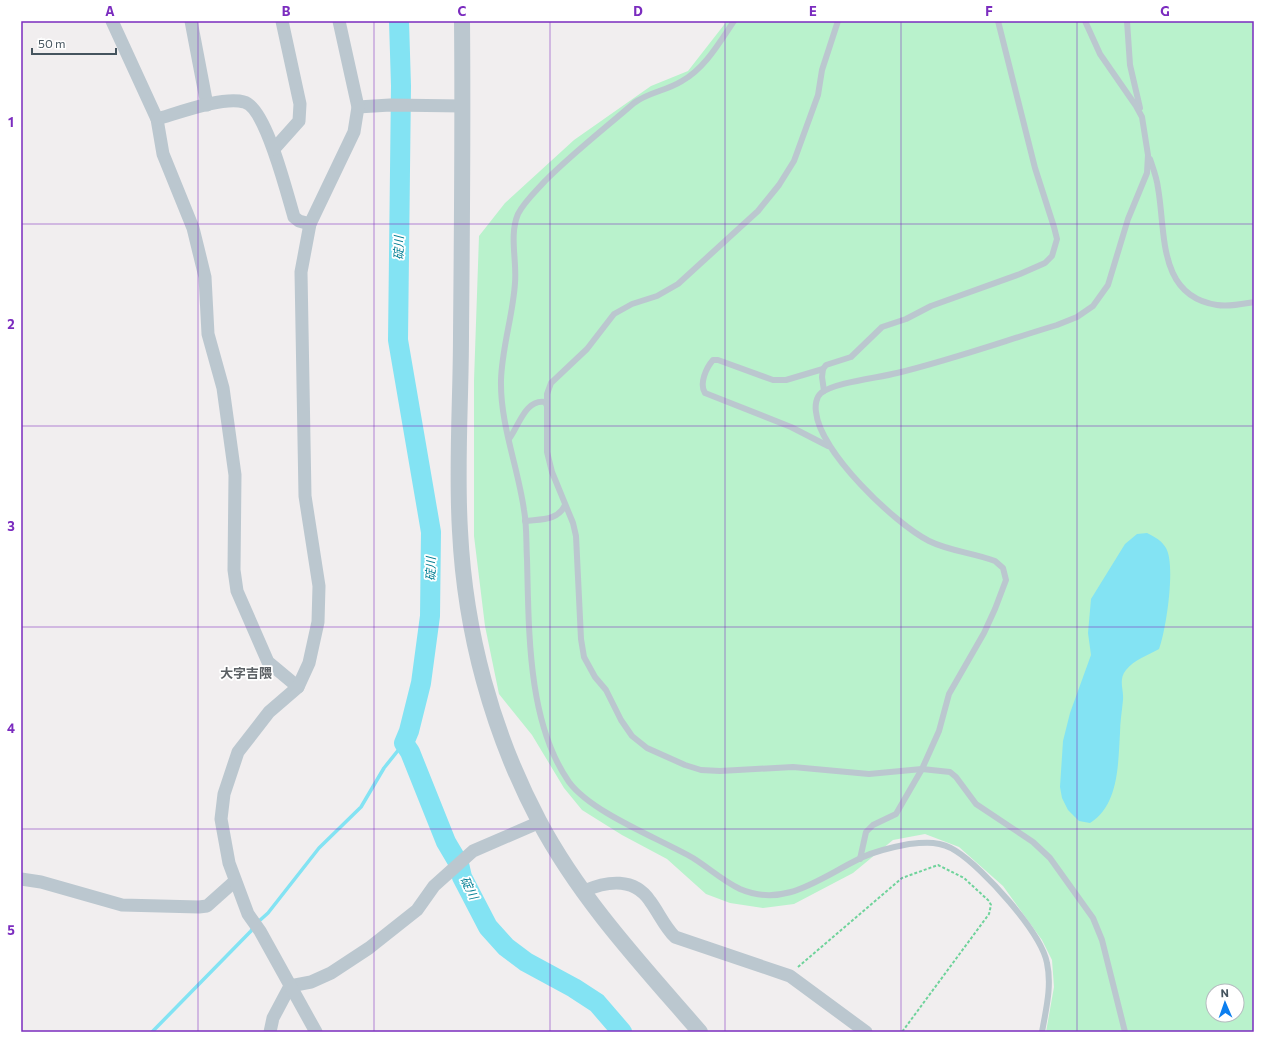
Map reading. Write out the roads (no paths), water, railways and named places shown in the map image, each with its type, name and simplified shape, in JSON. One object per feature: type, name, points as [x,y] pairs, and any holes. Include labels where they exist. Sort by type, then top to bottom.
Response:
[{"type":"street","points":[[112,21],[157,119],[163,154],[193,228],[205,276],[208,334],[223,388],[235,475],[234,570],[236,591],[268,662],[298,687]]},
{"type":"street","points":[[191,21],[207,105]]},
{"type":"street","points":[[274,149],[298,121],[300,104],[282,21]]},
{"type":"street","points":[[316,1032],[260,931],[248,914],[229,863],[222,826],[224,794],[238,752],[269,712],[298,687],[309,663],[318,622],[319,586],[305,496],[301,272],[310,224],[354,132],[358,107],[339,21]]},
{"type":"street","points":[[462,21],[463,106],[460,529],[469,609],[481,670],[497,727],[540,822],[584,891],[611,929],[700,1032]]},
{"type":"street","points":[[157,119],[207,105],[231,101],[244,102],[254,107],[274,149],[294,217],[299,221],[310,224]]},
{"type":"street","points":[[358,107],[390,105],[463,106]]},
{"type":"street","points":[[290,986],[311,982],[331,973],[369,948],[417,910],[434,886],[462,859],[473,851],[540,822]]},
{"type":"street","points":[[21,879],[41,882],[122,905],[200,907],[207,906],[235,882]]},
{"type":"street","points":[[584,891],[598,885],[613,882],[629,884],[638,888],[650,900],[666,927],[675,936],[788,975],[866,1032]]},
{"type":"street","points":[[270,1032],[273,1018],[290,986]]},
{"type":"lane","points":[[734,21],[707,60],[691,75],[681,82],[645,96],[634,104],[562,164],[537,190],[518,215],[514,237],[515,281],[501,381],[509,439],[525,521],[532,670],[545,729],[555,758],[571,784],[590,803],[669,844],[740,888],[758,895],[777,897],[800,890],[860,859],[889,847],[929,841],[955,849],[1001,891],[1036,938],[1047,960],[1050,986],[1042,1032]]},
{"type":"lane","points":[[838,21],[822,70],[818,95],[794,161],[779,185],[758,211],[678,284],[657,296],[632,304],[614,314],[587,349],[551,383],[547,394],[548,452],[552,472],[573,523],[576,536],[581,639],[584,657],[606,690],[621,720],[632,736],[647,748],[685,765],[701,770],[720,771],[793,767],[869,774],[922,769],[950,772],[956,777],[976,804],[1034,842],[1050,858],[1093,918],[1099,929],[1125,1032]]},
{"type":"lane","points":[[829,447],[791,427],[705,393],[702,389],[702,384],[709,365],[713,360],[718,360],[774,380],[786,380],[823,369],[826,365],[833,361],[851,357],[882,327],[931,306],[1020,274],[1045,263],[1052,256],[1057,239],[1035,168],[998,21]]},
{"type":"lane","points":[[1085,21],[1100,54],[1142,117]]},
{"type":"lane","points":[[1127,21],[1130,65],[1142,117],[1148,155],[1159,190],[1162,237],[1176,279],[1187,293],[1201,300],[1217,305],[1234,306],[1254,302]]},
{"type":"lane","points":[[860,859],[866,832],[874,825],[896,814],[922,769],[938,731],[948,694],[984,633],[1006,580],[1003,568],[996,561],[929,541],[901,523],[838,460],[829,447],[817,422],[815,405],[820,394],[830,388],[898,373],[1057,325],[1077,317],[1093,306],[1108,285],[1128,219],[1147,173],[1148,155]]},
{"type":"lane","points":[[823,369],[824,391]]},
{"type":"lane","points":[[509,439],[525,412],[534,402],[545,402],[547,407]]},
{"type":"lane","points":[[525,521],[557,516],[565,505]]},
{"type":"water","points":[[1147,533],[1162,543],[1169,556],[1169,598],[1162,640],[1159,649],[1129,666],[1122,677],[1123,700],[1120,725],[1119,758],[1112,795],[1107,806],[1100,815],[1090,823],[1079,821],[1068,810],[1062,798],[1060,787],[1063,741],[1070,713],[1091,655],[1088,633],[1091,599],[1125,544],[1137,534]]},
{"type":"waterway","name":"碇川","points":[[399,21],[401,86],[398,340],[431,532],[430,616],[421,683],[409,731],[404,743],[410,752],[446,842],[459,864],[462,877],[488,927],[506,947],[526,962],[574,988],[597,1003],[622,1032]]},
{"type":"waterway","points":[[258,922],[268,913],[319,848],[361,807],[384,768],[404,743]]},
{"type":"waterway","points":[[152,1032],[251,931],[254,926]]},
{"type":"district","name":"大字吉隈","points":[[246,673]]}]
